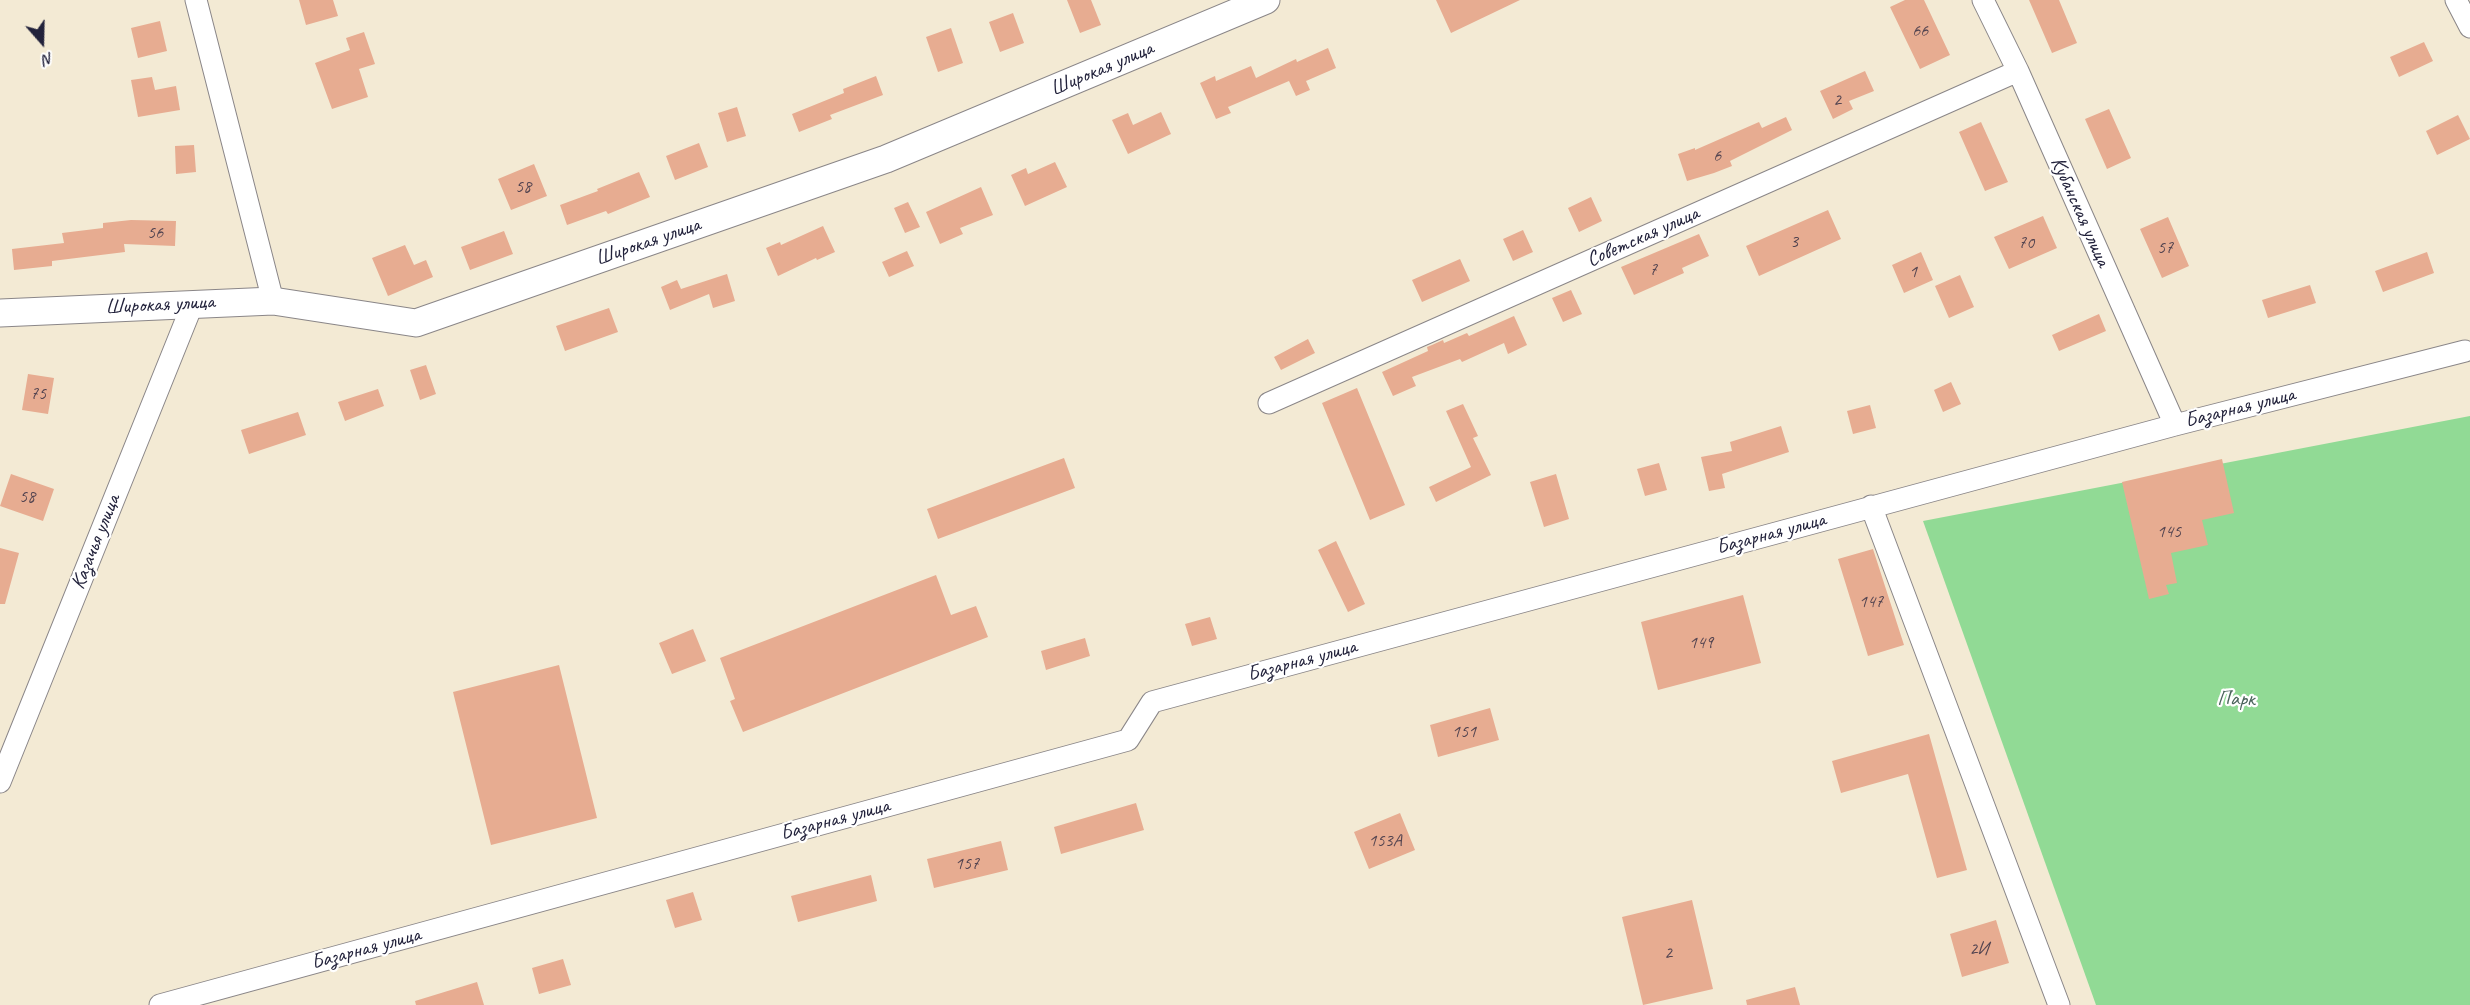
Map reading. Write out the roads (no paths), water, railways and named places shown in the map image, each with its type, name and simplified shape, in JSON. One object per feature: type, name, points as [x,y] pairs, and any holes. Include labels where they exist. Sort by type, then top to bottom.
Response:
[{"type":"street","points":[[196,0],[273,301]]},
{"type":"street","name":"Широкая улица","points":[[0,313],[273,301],[416,323],[886,159],[1266,0]]},
{"type":"street","name":"Кубанская улица","points":[[1983,0],[2018,71],[2175,425]]},
{"type":"street","points":[[2456,0],[2470,27]]},
{"type":"street","name":"Советская улица","points":[[1269,403],[2018,71]]},
{"type":"street","name":"Казачья улица","points":[[0,782],[193,303]]},
{"type":"street","name":"Базарная улица","points":[[160,1005],[1128,740],[1152,702],[2175,425],[2465,351]]},
{"type":"street","points":[[1871,507],[2059,1005]]},
{"type":"park label","name":"Парк","points":[[2236,699]]}]
